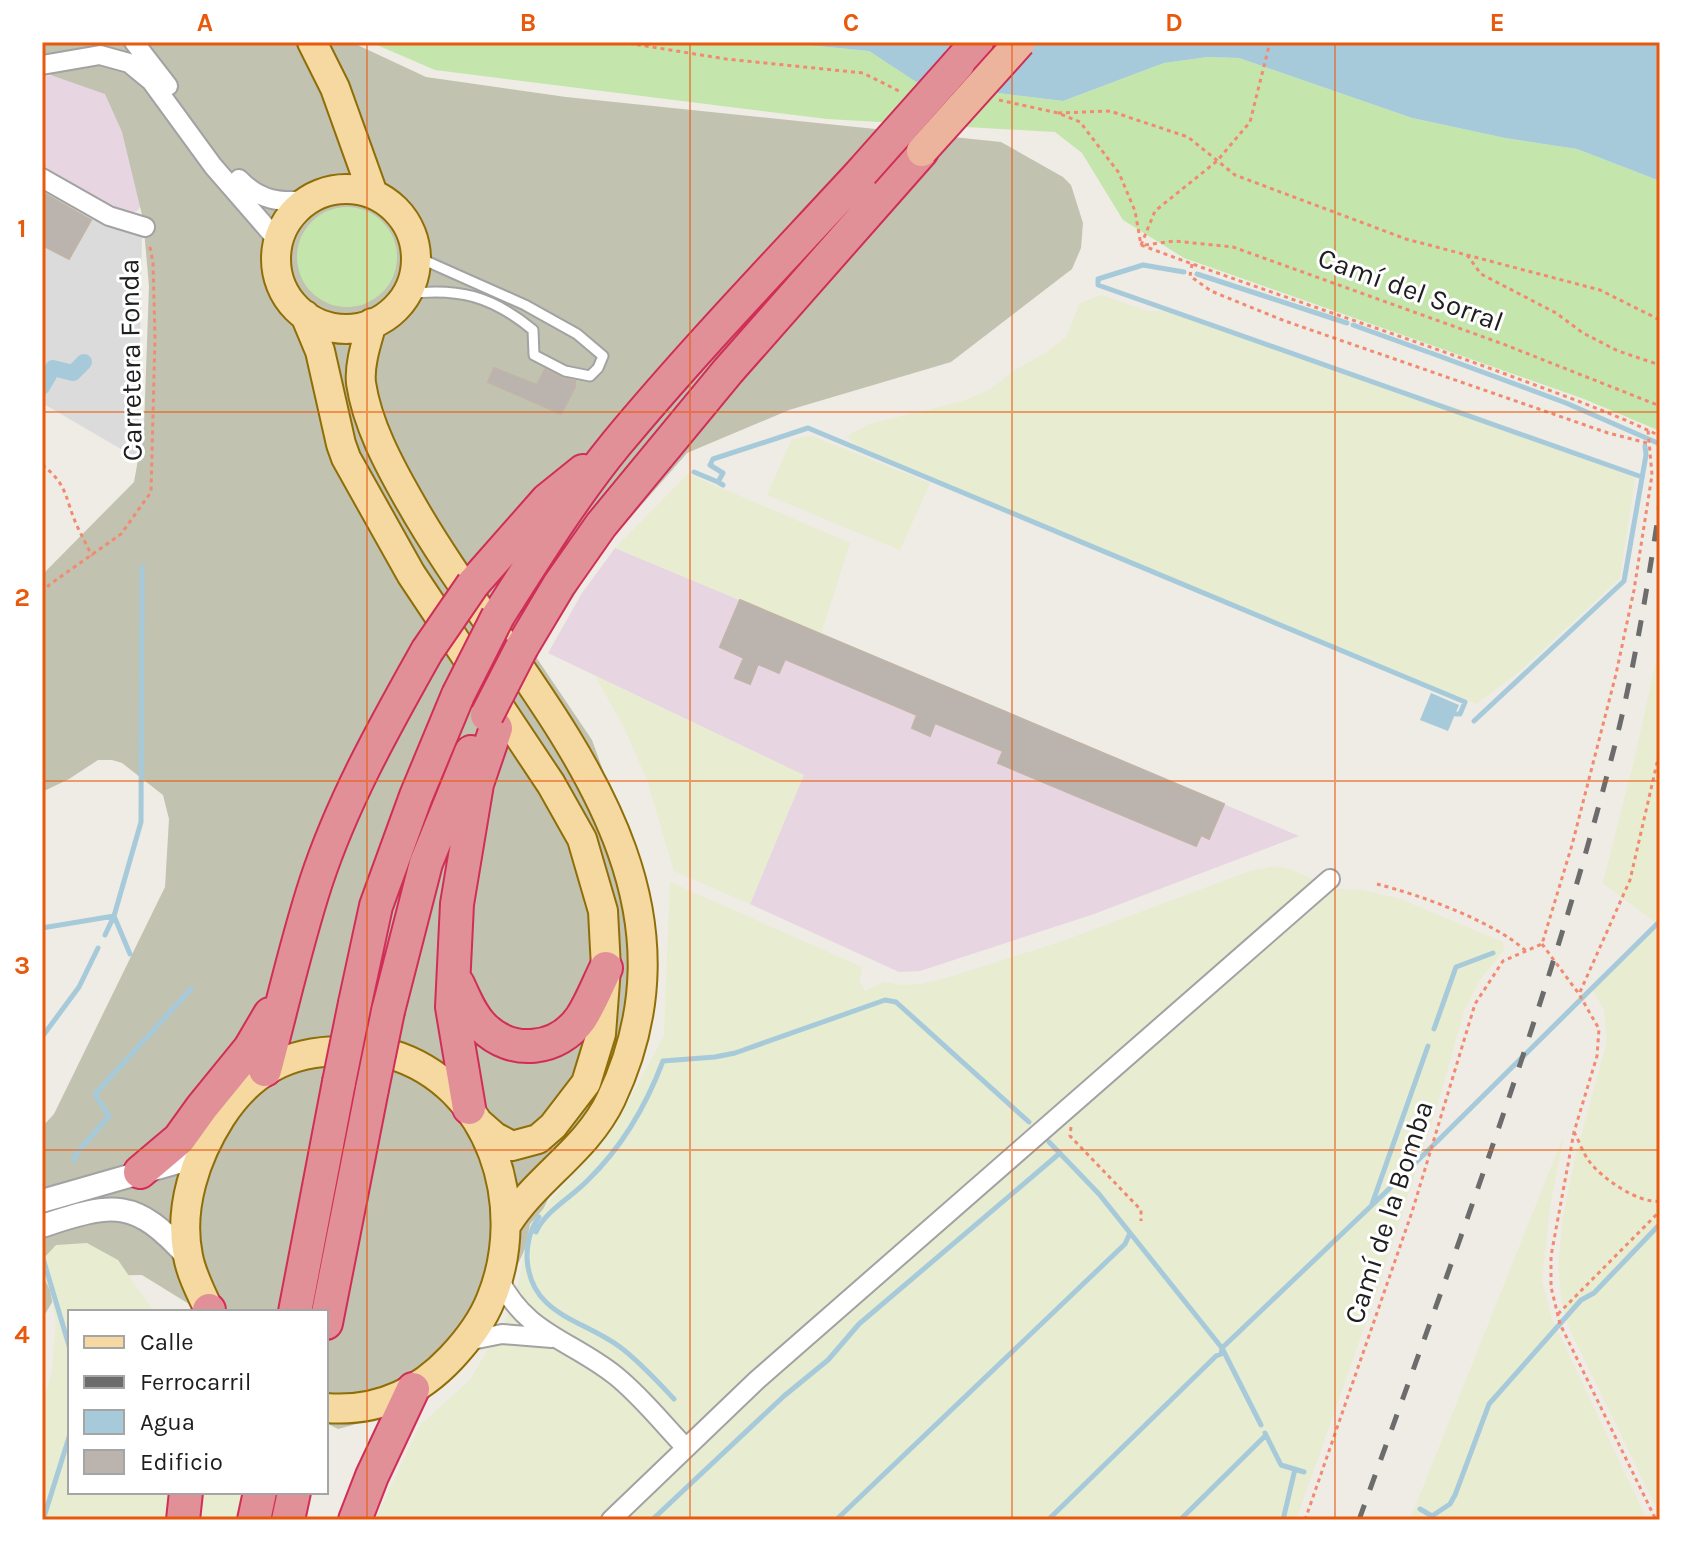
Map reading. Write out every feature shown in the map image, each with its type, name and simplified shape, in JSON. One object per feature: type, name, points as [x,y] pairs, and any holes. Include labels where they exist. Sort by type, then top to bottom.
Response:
[{"type":"highway","points":[[295,1310],[376,906],[416,796],[458,695],[498,616],[544,544],[614,446],[977,42]]},
{"type":"highway","points":[[328,1313],[388,1011],[426,863],[454,789],[492,722],[559,585],[601,525],[728,371],[1020,42]]},
{"type":"highway","points":[[265,1070],[316,882],[371,750],[427,651],[473,584],[547,500],[614,446]]},
{"type":"highway","points":[[474,1116],[452,1007],[457,904],[477,784],[492,722]]},
{"type":"highway","points":[[455,977],[472,1014],[485,1029],[500,1040],[542,1047],[553,1043],[580,1020],[606,968]]},
{"type":"highway","points":[[140,1172],[179,1139],[250,1048],[288,984]]},
{"type":"highway","points":[[355,1520],[413,1389]]},
{"type":"highway","points":[[183,1520],[186,1494]]},
{"type":"highway","points":[[254,1520],[260,1494]]},
{"type":"highway","points":[[288,1520],[294,1494]]},
{"type":"main road","points":[[312,42],[335,88],[373,194]]},
{"type":"main road","points":[[317,196],[349,189],[373,194],[400,215],[411,232],[415,246],[414,273],[406,294],[391,311],[372,323],[357,327],[333,327],[305,315],[290,300],[280,282],[276,262],[278,241],[288,220],[317,196],[343,160],[352,133]]},
{"type":"main road","points":[[209,1310],[188,1257],[185,1220],[199,1156],[231,1101],[265,1070],[290,1057],[315,1051],[389,1053],[426,1069],[450,1088],[495,1137],[512,1146],[538,1139],[553,1126],[586,1083],[601,1034],[606,968],[603,911],[582,839],[551,784],[411,574],[346,458],[320,351],[305,315]]},
{"type":"main road","points":[[372,323],[361,381],[375,433],[435,546],[536,688],[600,795],[628,864],[640,924],[644,971],[638,1014],[627,1059],[610,1101],[579,1147],[522,1200],[507,1224]]},
{"type":"main road","points":[[328,1408],[375,1405],[413,1389],[435,1375],[467,1341],[486,1312],[498,1277],[507,1224],[506,1196],[489,1145],[474,1116]]},
{"type":"street","points":[[48,62],[77,55],[90,42]]},
{"type":"street","points":[[134,42],[215,153],[247,187],[269,200],[287,202],[317,196]]},
{"type":"street","points":[[48,62],[100,55],[129,63],[151,81],[205,156],[278,241]]},
{"type":"street","points":[[42,178],[109,216],[145,227]]},
{"type":"street","points":[[611,1520],[757,1380],[1330,879]]},
{"type":"street","points":[[42,1201],[199,1156]]},
{"type":"street","points":[[42,1226],[103,1208],[122,1209],[150,1219],[188,1257]]},
{"type":"street","points":[[498,1277],[519,1312],[552,1338],[615,1376],[686,1448]]},
{"type":"street","points":[[467,1341],[502,1334],[552,1338]]},
{"type":"lane","points":[[406,294],[451,291],[499,306],[533,330],[534,355],[565,371],[590,376],[603,356],[577,334],[525,305],[426,261],[415,246]]},
{"type":"path","points":[[621,42],[726,59],[863,73],[901,92]]},
{"type":"path","points":[[1141,245],[1155,211],[1217,161],[1250,122],[1262,84],[1270,42]]},
{"type":"path","points":[[996,100],[1058,113],[1080,122],[1119,173],[1135,211],[1141,245]]},
{"type":"path","name":"Camí del Sorral","points":[[1058,113],[1110,111],[1188,137],[1235,175],[1406,239],[1600,290],[1660,320]]},
{"type":"path","name":"Carretera Fonda","points":[[92,556],[121,534],[151,492],[155,337],[153,262],[145,227]]},
{"type":"path","name":"Camí del Sorral","points":[[1141,245],[1174,241],[1233,247],[1503,344],[1660,406]]},
{"type":"path","points":[[1141,245],[1431,346],[1660,436]]},
{"type":"path","name":"Camí del Sorral","points":[[1467,255],[1481,274],[1556,313],[1583,333],[1618,351],[1660,365]]},
{"type":"path","points":[[1192,264],[1190,276],[1211,291],[1285,321],[1608,433],[1649,443]]},
{"type":"path","points":[[1349,326],[1352,319]]},
{"type":"path","points":[[1429,353],[1431,346]]},
{"type":"path","points":[[1648,430],[1652,475],[1634,590],[1572,845],[1542,944],[1579,994],[1599,1029],[1597,1056],[1574,1132],[1551,1256],[1551,1287],[1558,1314],[1656,1520]]},
{"type":"path","points":[[42,465],[56,475],[65,490],[76,525],[92,556],[42,593]]},
{"type":"path","points":[[1579,994],[1630,880],[1660,750]]},
{"type":"path","points":[[1377,884],[1413,893],[1469,918],[1515,940],[1526,951]]},
{"type":"path","name":"Camí de la Bomba","points":[[1305,1520],[1412,1212],[1475,1004],[1503,961],[1542,944]]},
{"type":"path","points":[[1074,1103],[1070,1136],[1141,1210],[1141,1221]]},
{"type":"path","points":[[1574,1132],[1590,1163],[1623,1190],[1649,1202],[1660,1201]]},
{"type":"path","points":[[1558,1314],[1660,1211]]},
{"type":"shaded area","points":[[42,42],[351,42],[426,77],[566,97],[1001,142],[1063,177],[1071,185],[1083,223],[1081,248],[1072,269],[951,362],[789,410],[687,453],[603,549],[536,657],[592,740],[651,903],[656,983],[634,1077],[555,1184],[499,1305],[452,1371],[382,1417],[338,1429],[328,1424],[328,1310],[193,1310],[189,1304],[142,1275],[68,1276],[42,1319],[42,1127],[54,1114],[165,887],[169,819],[163,795],[122,763],[112,760],[98,760],[42,792],[42,575],[134,482],[144,426],[149,286],[143,219],[122,132],[105,94],[42,72]]},
{"type":"shaded area","points":[[105,74],[144,202],[137,211],[129,213],[106,206],[42,172],[42,76]]},
{"type":"shaded area","points":[[42,189],[103,223],[126,232],[142,234],[138,459],[42,403]]},
{"type":"shaded area","points":[[1102,295],[1147,311],[1172,311],[1243,338],[1469,412],[1635,478],[1620,578],[1520,671],[1476,704],[882,457],[853,443],[847,436],[870,424],[963,401],[991,389],[1066,337],[1080,303]]},
{"type":"shaded area","points":[[812,436],[930,483],[900,550],[767,495],[792,439]]},
{"type":"shaded area","points":[[688,474],[850,543],[821,634],[615,548]]},
{"type":"shaded area","points":[[615,548],[1299,836],[1094,914],[920,971],[899,972],[750,904],[803,775],[548,653],[582,593]]},
{"type":"shaded area","points":[[1660,643],[1660,1515],[1571,1332],[1563,1310],[1558,1268],[1563,1218],[1575,1158],[1607,1042],[1604,1009],[1592,990],[1656,923],[1603,883]]},
{"type":"shaded area","points":[[595,676],[804,775],[750,904],[674,871],[647,780],[624,727]]},
{"type":"shaded area","points":[[1276,866],[1334,889],[1362,890],[1400,899],[1503,942],[1504,950],[1480,980],[1464,1011],[1376,1294],[1296,1520],[375,1520],[420,1425],[470,1380],[514,1305],[530,1224],[614,1128],[664,1036],[670,882],[862,967],[859,981],[865,991],[884,982],[922,984],[953,976],[1063,941],[1250,871]]},
{"type":"shaded area","points":[[1564,1135],[1550,1207],[1542,1281],[1552,1319],[1647,1520],[1410,1520]]},
{"type":"shaded area","points":[[87,1243],[118,1260],[153,1310],[68,1310],[68,1494],[274,1494],[294,1520],[42,1520],[42,1405],[52,1371],[56,1321],[50,1290],[42,1274],[42,1260],[56,1245]]},
{"type":"green space","points":[[370,42],[777,42],[869,51],[919,83],[1063,101],[1164,63],[1208,57],[1239,58],[1412,118],[1505,138],[1577,149],[1660,181],[1660,431],[1584,399],[1184,258],[1123,220],[1082,153],[1055,132],[827,119],[435,70]]},
{"type":"green space","points":[[347,207],[366,211],[382,222],[393,238],[397,257],[393,276],[382,292],[366,303],[347,307],[328,303],[312,292],[301,276],[297,257],[301,238],[312,222],[328,211]]},
{"type":"water","points":[[777,42],[1660,42],[1660,181],[1577,149],[1505,138],[1412,118],[1239,58],[1208,57],[1164,63],[1063,101],[918,83],[869,51]]},
{"type":"water","points":[[1431,693],[1459,705],[1448,731],[1420,720]]},
{"type":"building","points":[[42,192],[91,220],[69,259],[42,245]]},
{"type":"building","points":[[494,368],[537,385],[545,369],[575,381],[575,387],[561,414],[488,382]]},
{"type":"building","points":[[740,600],[1224,804],[1209,839],[1201,835],[1196,846],[998,763],[1003,751],[935,723],[930,736],[912,728],[917,715],[785,659],[779,673],[758,664],[750,684],[735,678],[744,658],[720,647]]},
{"type":"waterway","points":[[1184,272],[1143,265],[1098,279],[1098,285],[1642,477]]},
{"type":"waterway","points":[[1197,274],[1347,323]]},
{"type":"waterway","points":[[1353,325],[1428,352]]},
{"type":"waterway","points":[[1431,353],[1566,403],[1660,444]]},
{"type":"waterway","points":[[42,387],[53,368],[73,373],[84,362]]},
{"type":"waterway","points":[[723,485],[718,482],[723,473],[710,465],[713,459],[808,428],[1465,702],[1460,714],[1456,714]]},
{"type":"waterway","points":[[1474,721],[1624,581],[1645,446]]},
{"type":"waterway","points":[[694,472],[718,482]]},
{"type":"waterway","points":[[105,935],[114,916],[141,822],[142,567]]},
{"type":"waterway","points":[[42,928],[114,916],[130,954]]},
{"type":"waterway","points":[[1048,1520],[1660,921]]},
{"type":"waterway","points":[[42,1037],[79,987],[98,948]]},
{"type":"waterway","points":[[1434,1029],[1456,967],[1493,953]]},
{"type":"waterway","points":[[74,1161],[76,1154],[109,1116],[95,1094],[191,989]]},
{"type":"waterway","points":[[536,1232],[546,1217],[601,1167],[623,1139],[649,1094],[663,1061],[735,1053],[885,1000],[896,1002],[1029,1122]]},
{"type":"waterway","points":[[1372,1204],[1428,1046]]},
{"type":"waterway","points":[[1049,1142],[1099,1194],[1222,1348],[1261,1425]]},
{"type":"waterway","points":[[652,1520],[784,1396],[828,1360],[859,1324],[1060,1153]]},
{"type":"waterway","points":[[539,1217],[530,1236],[527,1258],[530,1277],[537,1292],[560,1313],[620,1347],[674,1399]]},
{"type":"waterway","points":[[1432,1516],[1450,1504],[1455,1495],[1489,1404],[1581,1300],[1594,1293],[1660,1224]]},
{"type":"waterway","points":[[836,1520],[1125,1244],[1130,1233]]},
{"type":"waterway","points":[[42,1255],[68,1342]]},
{"type":"waterway","points":[[1265,1433],[1281,1465],[1304,1472]]},
{"type":"waterway","points":[[1180,1520],[1266,1435]]},
{"type":"waterway","points":[[43,1520],[68,1440]]},
{"type":"waterway","points":[[1283,1520],[1295,1469]]},
{"type":"waterway","points":[[1420,1509],[1432,1516],[1433,1520]]},
{"type":"railway","points":[[1359,1520],[1494,1143],[1585,856],[1626,697],[1660,504]]}]
